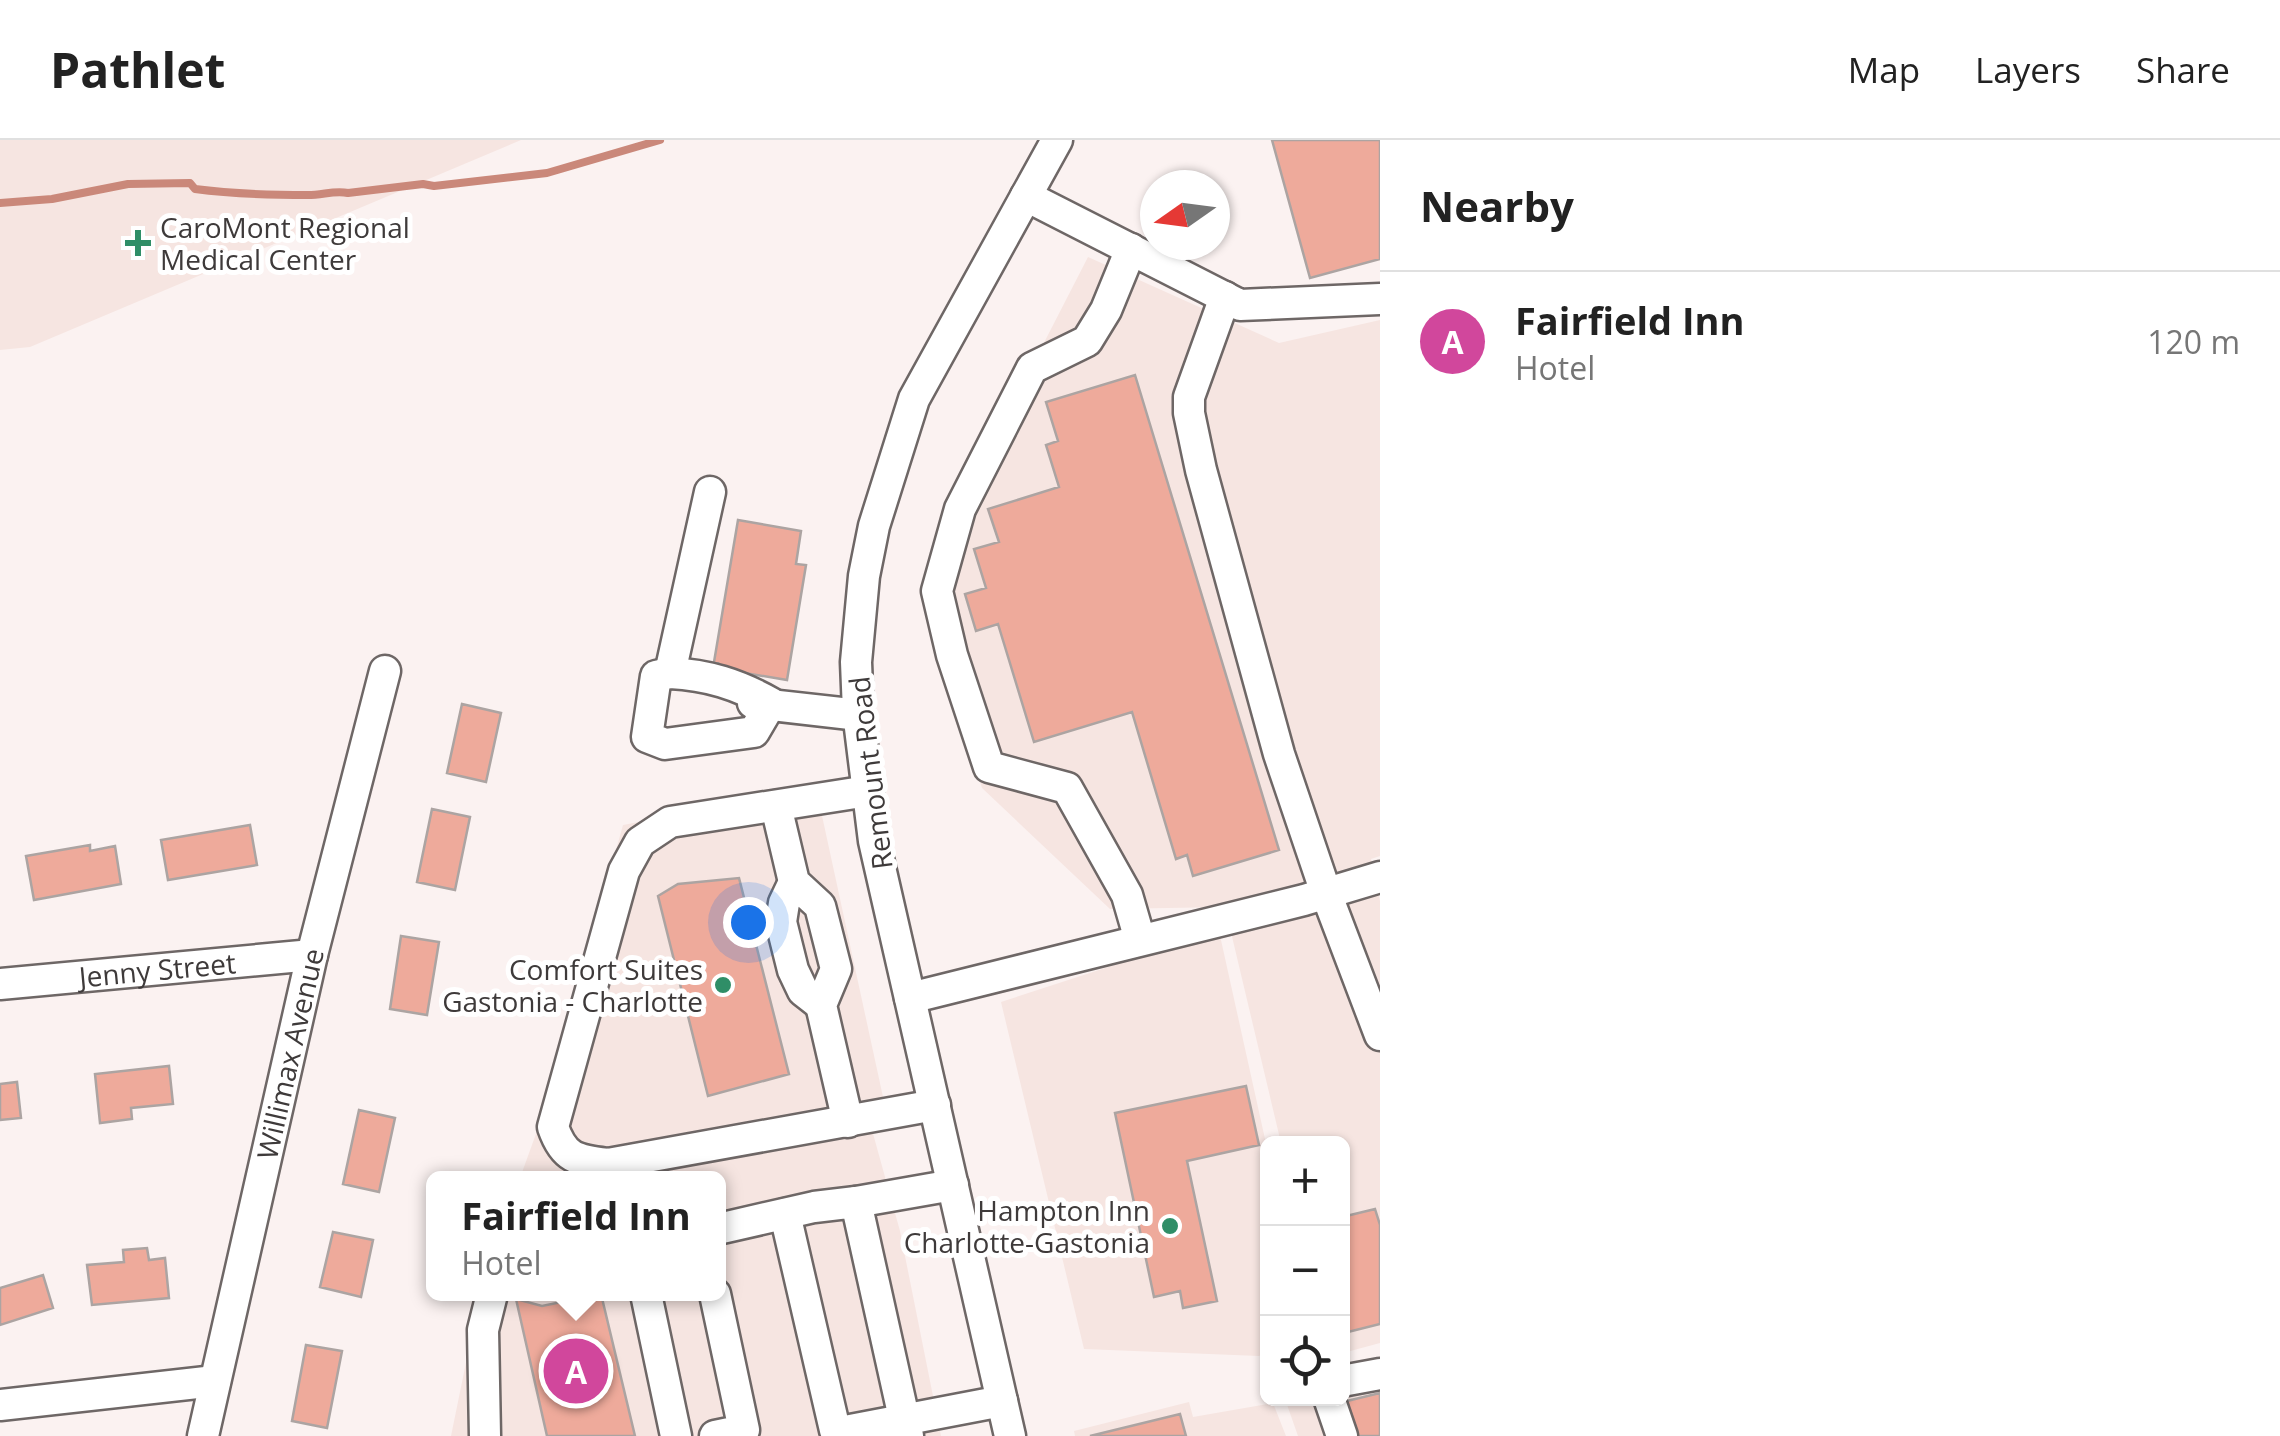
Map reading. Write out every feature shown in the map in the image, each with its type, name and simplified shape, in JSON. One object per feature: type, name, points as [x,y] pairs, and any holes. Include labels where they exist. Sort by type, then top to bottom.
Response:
[{"type":"street","name":"Remount Road","points":[[1010,1436],[878,859],[859,716],[856,662],[864,576],[900,437],[936,356],[1057,140]]},
{"type":"street","points":[[1026,196],[1240,304],[1380,298]]},
{"type":"street","points":[[1131,250],[1106,310],[1087,340],[1032,368],[960,510],[937,591],[952,655],[989,767],[1067,788],[1127,894],[1140,940]]},
{"type":"street","points":[[1225,297],[1189,396],[1189,413],[1201,470],[1280,754],[1326,893],[1380,1035]]},
{"type":"street","points":[[670,673],[710,492]]},
{"type":"street","name":"Willimax Avenue","points":[[203,1436],[312,956],[384,671]]},
{"type":"street","points":[[770,703],[754,732],[665,744],[647,737],[656,676],[670,673],[737,684],[770,703],[859,716]]},
{"type":"street","points":[[868,792],[670,822],[640,842],[624,871],[553,1127],[560,1147],[579,1160],[608,1164],[934,1105]]},
{"type":"street","points":[[776,806],[794,882],[820,906],[836,969],[821,1005],[848,1122]]},
{"type":"street","points":[[910,998],[1380,877]]},
{"type":"street","points":[[794,882],[780,922],[792,970],[803,992],[821,1005]]},
{"type":"street","name":"Jenny Street","points":[[0,984],[312,956]]},
{"type":"street","points":[[726,1227],[953,1185]]},
{"type":"street","points":[[856,1202],[906,1428]]},
{"type":"street","points":[[785,1214],[832,1425],[840,1432],[906,1428],[1002,1401]]},
{"type":"street","points":[[485,1436],[483,1330],[490,1301]]},
{"type":"street","points":[[647,1301],[676,1436]]},
{"type":"street","points":[[716,1301],[744,1430],[716,1436]]},
{"type":"street","points":[[1350,1380],[1380,1374]]},
{"type":"street","points":[[0,1405],[215,1381]]},
{"type":"street","points":[[1332,1406],[1342,1436]]},
{"type":"shaded area","name":"CaroMont Regional Medical Center","points":[[0,140],[521,140],[30,347],[0,350]]},
{"type":"shaded area","points":[[1088,257],[1279,343],[1380,320],[1380,856],[1371,859],[1380,901],[1380,1343],[1350,1351],[1350,1136],[1279,1136],[1225,907],[1110,909],[982,788],[932,619],[939,547]]},
{"type":"shaded area","points":[[816,788],[883,1097],[886,1126],[872,1130],[900,1231],[941,1436],[451,1436],[479,1301],[726,1301],[726,1171],[523,1171],[623,825]]},
{"type":"shaded area","points":[[1219,931],[1264,1136],[1260,1136],[1260,1356],[1084,1349],[1001,1002]]},
{"type":"shaded area","points":[[1380,1361],[1380,1436],[1298,1436],[1287,1406],[1350,1406],[1350,1369]]},
{"type":"shaded area","points":[[1189,1402],[1193,1417],[1274,1406],[1286,1436],[1075,1436],[1074,1431]]},
{"type":"building","points":[[1272,140],[1380,140],[1380,259],[1310,278]]},
{"type":"building","points":[[1135,375],[1279,850],[1193,876],[1187,855],[1176,859],[1132,712],[1034,742],[998,624],[976,631],[965,594],[986,588],[974,549],[999,542],[988,509],[1059,487],[1046,445],[1058,441],[1046,402]]},
{"type":"building","points":[[738,520],[801,531],[796,564],[806,565],[787,680],[739,672],[714,687],[718,663],[714,662]]},
{"type":"building","points":[[462,704],[501,713],[486,782],[447,773]]},
{"type":"building","points":[[432,809],[470,817],[455,890],[417,882]]},
{"type":"building","points":[[250,825],[257,865],[168,880],[161,840]]},
{"type":"building","points":[[90,845],[90,851],[115,846],[121,884],[34,900],[26,856]]},
{"type":"building","name":"Comfort Suites Gastonia - Charlotte","points":[[739,878],[789,1074],[708,1096],[658,896],[678,884]]},
{"type":"building","points":[[401,936],[439,942],[427,1015],[390,1009]]},
{"type":"building","points":[[169,1066],[173,1104],[131,1108],[132,1119],[100,1123],[95,1074]]},
{"type":"building","points":[[17,1082],[21,1118],[0,1120],[0,1084]]},
{"type":"building","name":"Hampton Inn Charlotte-Gastonia","points":[[1246,1086],[1259,1145],[1187,1161],[1217,1301],[1183,1308],[1180,1291],[1154,1297],[1115,1113]]},
{"type":"building","points":[[359,1110],[395,1118],[379,1192],[343,1184]]},
{"type":"building","points":[[1375,1209],[1380,1225],[1380,1324],[1350,1332],[1350,1226],[1350,1215]]},
{"type":"building","points":[[333,1232],[373,1240],[361,1297],[320,1287]]},
{"type":"building","points":[[147,1248],[149,1260],[165,1258],[169,1298],[92,1305],[87,1265],[124,1262],[123,1250]]},
{"type":"building","points":[[43,1275],[53,1308],[0,1325],[0,1288]]},
{"type":"building","points":[[516,1301],[542,1306],[603,1301],[635,1436],[547,1436]]},
{"type":"building","points":[[306,1345],[342,1351],[327,1428],[292,1421]]},
{"type":"building","points":[[1380,1393],[1380,1436],[1356,1436],[1350,1400]]},
{"type":"building","points":[[1180,1414],[1186,1436],[1090,1436]]},
{"type":"waterway","points":[[0,203],[52,199],[128,184],[190,183],[195,189],[209,191],[294,195],[434,186],[547,173],[660,140]]},
{"type":"place","name":"CaroMont Regional Medical Center","points":[[138,243]]},
{"type":"place","name":"Comfort Suites Gastonia - Charlotte","points":[[723,985]]},
{"type":"place","name":"Hampton Inn Charlotte-Gastonia","points":[[1170,1226]]},
{"type":"place","name":"Fairfield Inn","points":[[576,1371]]}]
